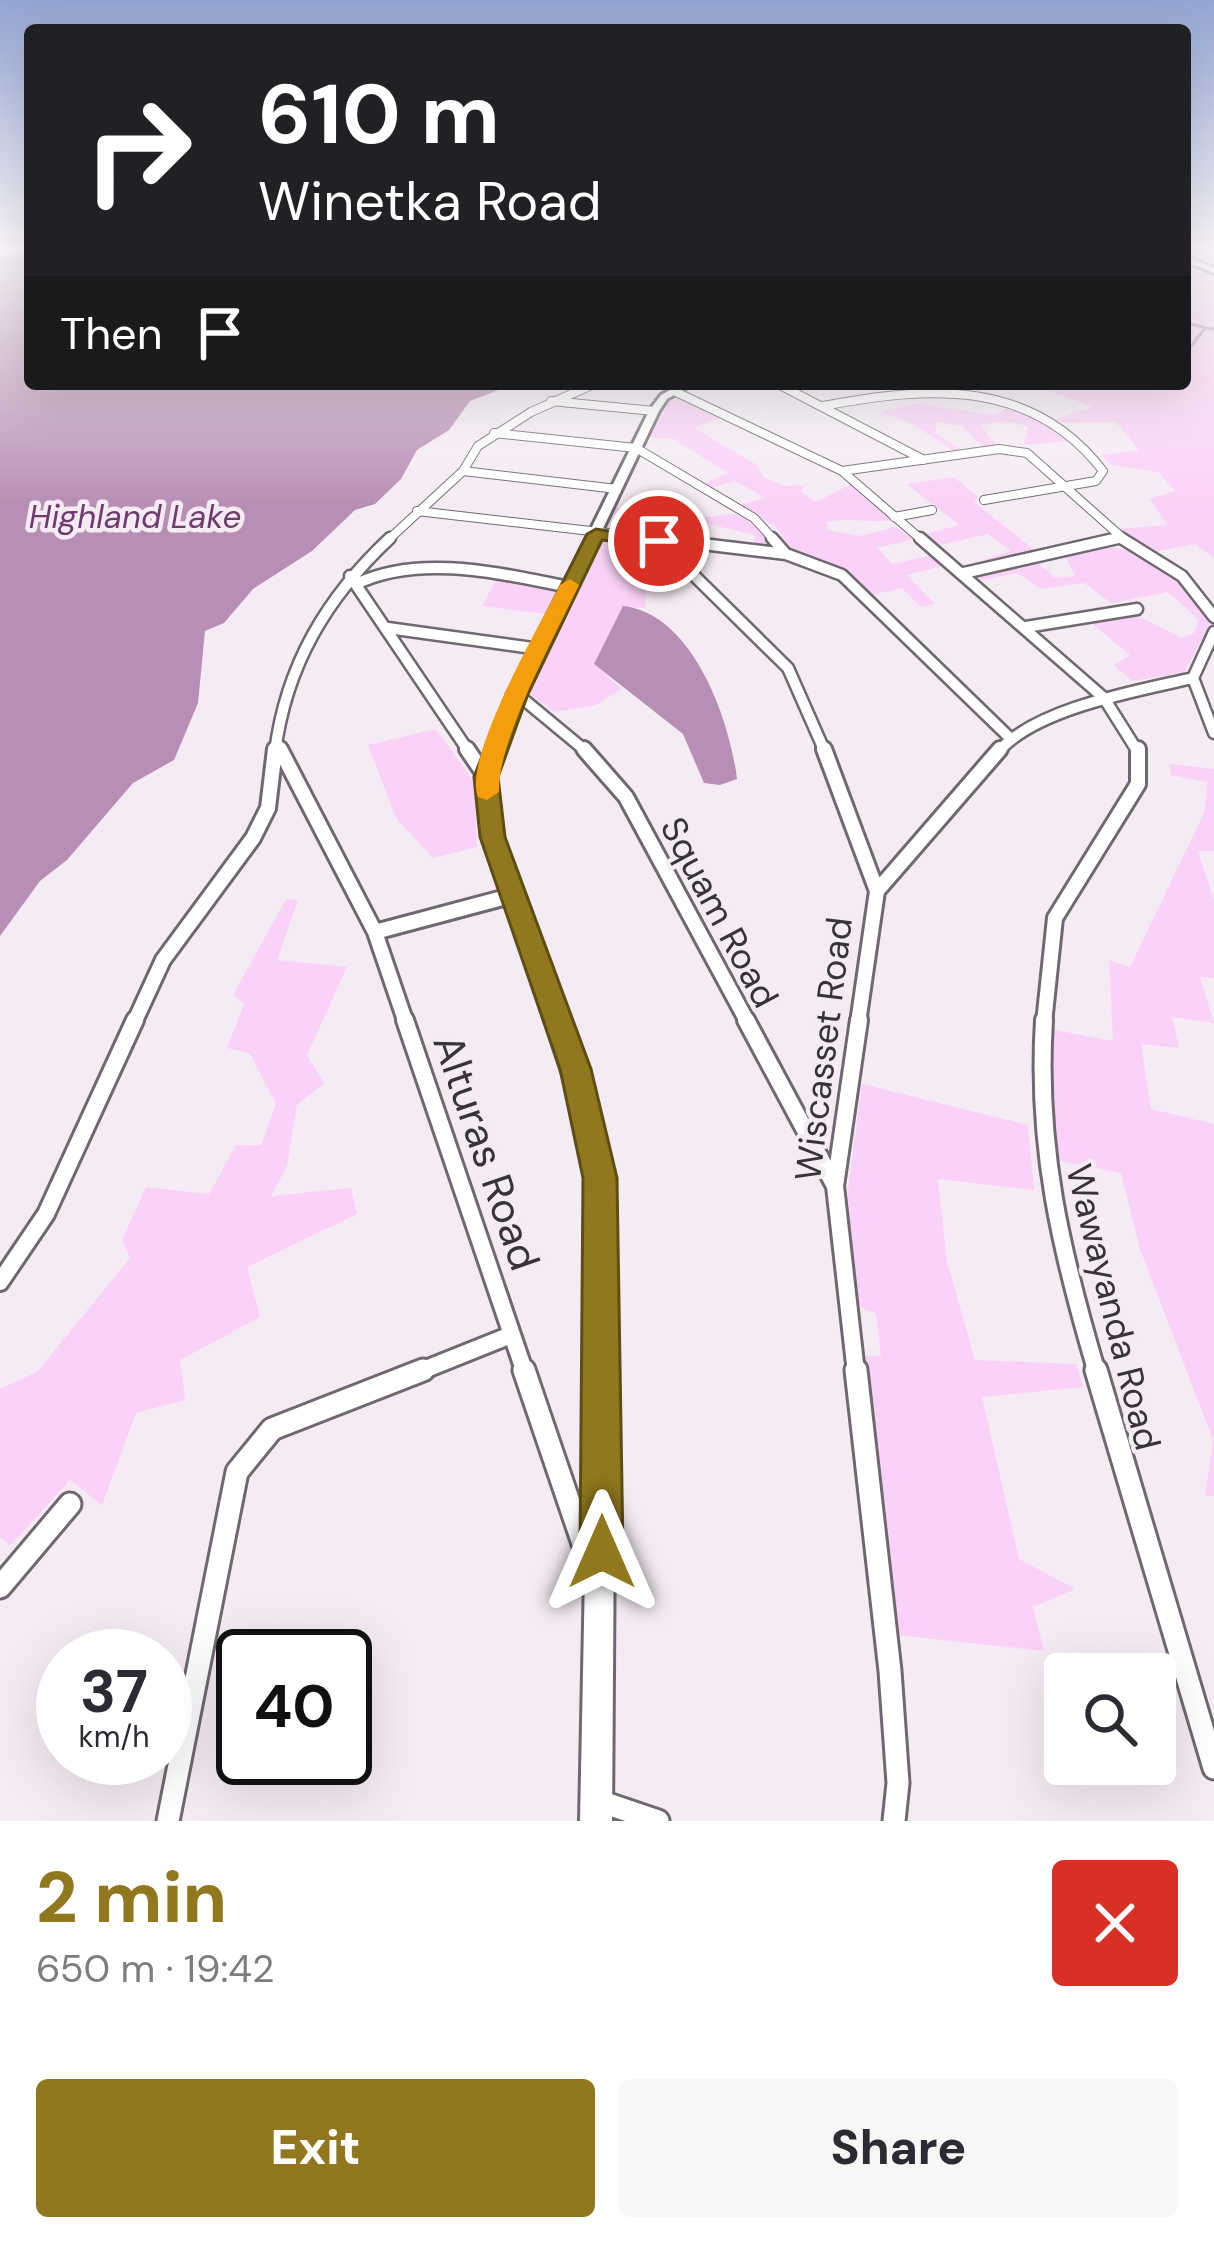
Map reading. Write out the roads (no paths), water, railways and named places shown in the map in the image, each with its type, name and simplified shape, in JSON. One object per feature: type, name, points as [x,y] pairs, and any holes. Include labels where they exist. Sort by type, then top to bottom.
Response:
[{"type":"street","points":[[0,1282],[46,1214],[163,960],[268,808],[276,740],[300,651],[353,580],[416,511],[463,471],[478,446],[551,401],[579,390]]},
{"type":"street","points":[[658,1821],[596,1810],[602,1598],[600,1178],[575,1069],[492,837],[486,777],[517,694],[654,411],[679,390]]},
{"type":"street","name":"Wawayanda Road","points":[[685,390],[842,471],[1026,626],[1104,698],[1138,742],[1143,766],[1138,784],[1055,918],[1048,943],[1039,1101],[1046,1174],[1083,1333],[1214,1768]]},
{"type":"street","points":[[790,390],[924,460]]},
{"type":"street","points":[[823,406],[885,392],[945,390],[1038,416],[1072,435],[1103,471],[1096,481],[984,500]]},
{"type":"street","points":[[551,401],[654,411]]},
{"type":"street","points":[[494,434],[637,448],[754,518],[786,554]]},
{"type":"street","points":[[842,471],[1022,451],[1039,460],[1061,488],[1120,538],[1182,576],[1200,593],[1214,617]]},
{"type":"street","points":[[463,471],[617,489]]},
{"type":"street","points":[[894,517],[932,510]]},
{"type":"street","points":[[416,511],[786,554],[842,574],[1010,738],[1104,698],[1193,678]]},
{"type":"street","points":[[964,573],[1120,538]]},
{"type":"street","points":[[659,541],[788,668],[848,803],[877,891]]},
{"type":"street","points":[[353,580],[406,569],[569,587]]},
{"type":"street","points":[[353,580],[486,777]]},
{"type":"street","points":[[1026,626],[1137,608]]},
{"type":"street","points":[[388,628],[540,649]]},
{"type":"street","points":[[1214,632],[1193,678],[1214,733]]},
{"type":"street","name":"Squam Road","points":[[517,694],[591,755],[626,796],[836,1186]]},
{"type":"street","name":"Wiscasset Road","points":[[894,1821],[898,1783],[890,1671],[836,1186],[877,891],[1010,738]]},
{"type":"street","name":"Alturas Road","points":[[276,740],[375,932],[602,1598]]},
{"type":"street","points":[[375,932],[514,895]]},
{"type":"street","points":[[169,1821],[238,1472],[244,1462],[272,1429],[511,1335]]},
{"type":"street","points":[[0,1588],[70,1504]]},
{"type":"water","name":"Highland Lake","points":[[0,334],[24,334],[24,390],[498,390],[470,401],[449,430],[417,450],[401,479],[375,504],[355,510],[312,551],[253,589],[224,623],[205,631],[198,703],[174,760],[133,783],[67,860],[40,881],[0,936]]},
{"type":"water","points":[[623,606],[647,613],[688,648],[716,700],[737,779],[720,785],[704,783],[683,734],[594,664]]},
{"type":"waterway","points":[[1191,346],[1200,334]]}]
